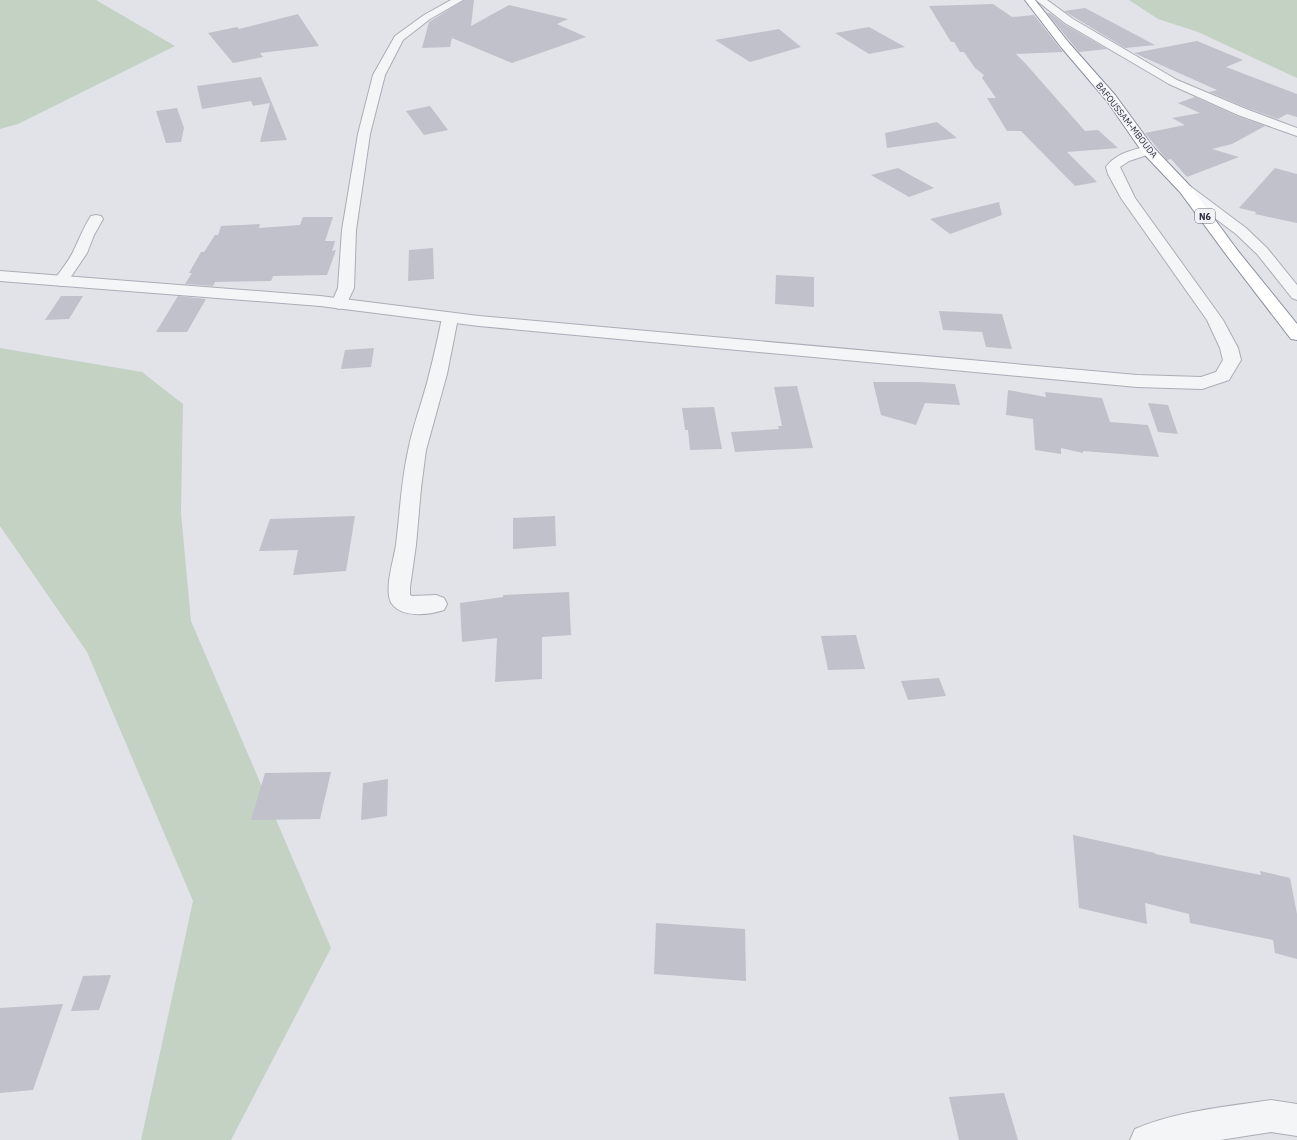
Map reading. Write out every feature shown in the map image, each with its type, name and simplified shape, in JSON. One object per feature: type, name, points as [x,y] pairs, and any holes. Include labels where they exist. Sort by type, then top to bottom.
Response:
[{"type":"highway","name":"BAFOUSSAM-MBOUDA","points":[[1030,0],[1065,45],[1111,98],[1148,150],[1185,189],[1233,254],[1297,335]]},
{"type":"street","points":[[339,304],[346,288],[349,230],[364,134],[379,75],[399,38],[430,15],[458,0]]},
{"type":"street","points":[[1041,0],[1069,21],[1173,82],[1242,112],[1297,132]]},
{"type":"street","points":[[430,15],[434,8],[435,2]]},
{"type":"street","points":[[0,276],[339,304],[450,318],[557,329],[627,334],[1094,378],[1190,383],[1213,380],[1223,376],[1228,369],[1232,360],[1229,348],[1215,320],[1128,198],[1115,174],[1114,167],[1117,162],[1123,158],[1148,150]]},
{"type":"street","points":[[1185,189],[1241,231],[1262,252],[1297,295]]},
{"type":"street","points":[[61,281],[80,253],[87,235],[96,219]]},
{"type":"street","points":[[436,604],[408,605],[400,600],[399,587],[406,545],[411,488],[417,450],[438,374],[450,318]]},
{"type":"street","points":[[1146,1140],[1187,1128],[1271,1116],[1297,1120]]},
{"type":"green space","points":[[0,0],[96,0],[175,46],[18,124],[0,129]]},
{"type":"green space","points":[[1129,0],[1297,0],[1297,78],[1198,32],[1158,19]]},
{"type":"green space","points":[[0,348],[142,372],[183,404],[181,513],[191,621],[331,948],[231,1140],[141,1140],[193,901],[87,652],[0,526]]},
{"type":"building","points":[[464,0],[474,0],[471,26],[509,5],[568,19],[557,24],[586,37],[512,63],[452,38],[450,47],[422,48],[429,22]]},
{"type":"building","points":[[993,4],[1012,17],[1034,15],[1063,52],[1016,54],[1085,131],[1098,130],[1118,148],[1067,152],[1097,182],[1075,186],[1021,131],[1007,131],[987,98],[996,98],[982,78],[984,75],[975,68],[964,52],[960,52],[954,42],[951,42],[929,6]]},
{"type":"building","points":[[1085,8],[1155,45],[1125,48],[1064,11]]},
{"type":"building","points":[[1047,13],[1050,13],[1064,24],[1107,49],[1079,52]]},
{"type":"building","points":[[298,14],[319,46],[260,53],[263,57],[233,63],[208,33],[237,27],[239,29]]},
{"type":"building","points":[[869,27],[905,47],[869,54],[835,33]]},
{"type":"building","points":[[779,29],[801,47],[750,62],[715,40]]},
{"type":"building","points":[[1197,41],[1243,60],[1226,67],[1297,94],[1297,117],[1287,114],[1278,119],[1247,108],[1209,92],[1217,90],[1134,53]]},
{"type":"building","points":[[261,77],[287,140],[260,142],[270,103],[253,106],[251,101],[202,109],[197,86]]},
{"type":"building","points":[[1195,97],[1237,116],[1265,126],[1232,144],[1212,149],[1239,157],[1187,177],[1171,159],[1167,160],[1145,133],[1185,125],[1172,118],[1200,113],[1178,103]]},
{"type":"building","points":[[430,106],[448,130],[424,135],[406,111]]},
{"type":"building","points":[[177,108],[184,128],[181,142],[166,143],[156,111]]},
{"type":"building","points":[[937,122],[957,138],[887,148],[885,133]]},
{"type":"building","points":[[898,168],[934,188],[909,197],[871,175]]},
{"type":"building","points":[[1275,168],[1297,174],[1297,223],[1255,214],[1256,212],[1239,208]]},
{"type":"building","points":[[999,202],[1002,215],[950,234],[930,219]]},
{"type":"building","points":[[303,217],[333,217],[325,241],[335,241],[332,251],[336,250],[327,275],[273,276],[271,281],[215,282],[213,286],[185,284],[192,273],[189,273],[201,252],[204,252],[215,235],[218,235],[221,226],[260,224],[259,228],[300,225]]},
{"type":"building","points":[[433,248],[434,279],[408,281],[409,250]]},
{"type":"building","points":[[776,275],[814,277],[814,307],[775,304]]},
{"type":"building","points":[[61,296],[83,296],[69,319],[45,320]]},
{"type":"building","points":[[178,296],[206,299],[187,332],[156,332]]},
{"type":"building","points":[[939,311],[1002,314],[1012,349],[986,347],[982,332],[943,330]]},
{"type":"building","points":[[374,348],[371,367],[341,369],[345,350]]},
{"type":"building","points":[[873,382],[955,384],[960,405],[925,403],[916,425],[881,415]]},
{"type":"building","points":[[797,386],[813,448],[735,452],[731,432],[779,429],[778,426],[782,426],[774,387]]},
{"type":"building","points":[[1008,390],[1046,397],[1045,392],[1102,398],[1110,422],[1148,425],[1159,457],[1083,451],[1083,453],[1061,448],[1061,454],[1035,450],[1033,419],[1006,415]]},
{"type":"building","points":[[1148,403],[1168,405],[1178,434],[1158,432]]},
{"type":"building","points":[[714,407],[722,449],[690,450],[688,430],[685,430],[682,408]]},
{"type":"building","points":[[355,516],[346,571],[293,575],[298,550],[259,551],[270,519]]},
{"type":"building","points":[[555,516],[556,546],[513,549],[513,518]]},
{"type":"building","points":[[569,592],[571,635],[542,637],[542,679],[495,682],[497,638],[462,642],[460,603],[503,597],[503,595]]},
{"type":"building","points":[[856,635],[865,669],[828,670],[821,636]]},
{"type":"building","points":[[939,678],[946,696],[908,700],[901,681]]},
{"type":"building","points":[[331,772],[320,819],[251,820],[265,773]]},
{"type":"building","points":[[388,779],[387,816],[361,820],[363,783]]},
{"type":"building","points":[[1073,835],[1155,854],[1261,875],[1260,871],[1290,878],[1297,914],[1297,959],[1275,953],[1273,940],[1190,923],[1189,914],[1145,903],[1147,924],[1079,908]]},
{"type":"building","points":[[656,923],[745,929],[746,981],[654,974]]},
{"type":"building","points":[[111,975],[99,1010],[71,1011],[83,976]]},
{"type":"building","points":[[63,1004],[33,1090],[0,1093],[0,1008]]},
{"type":"building","points":[[1004,1093],[1018,1140],[959,1140],[949,1097]]}]
